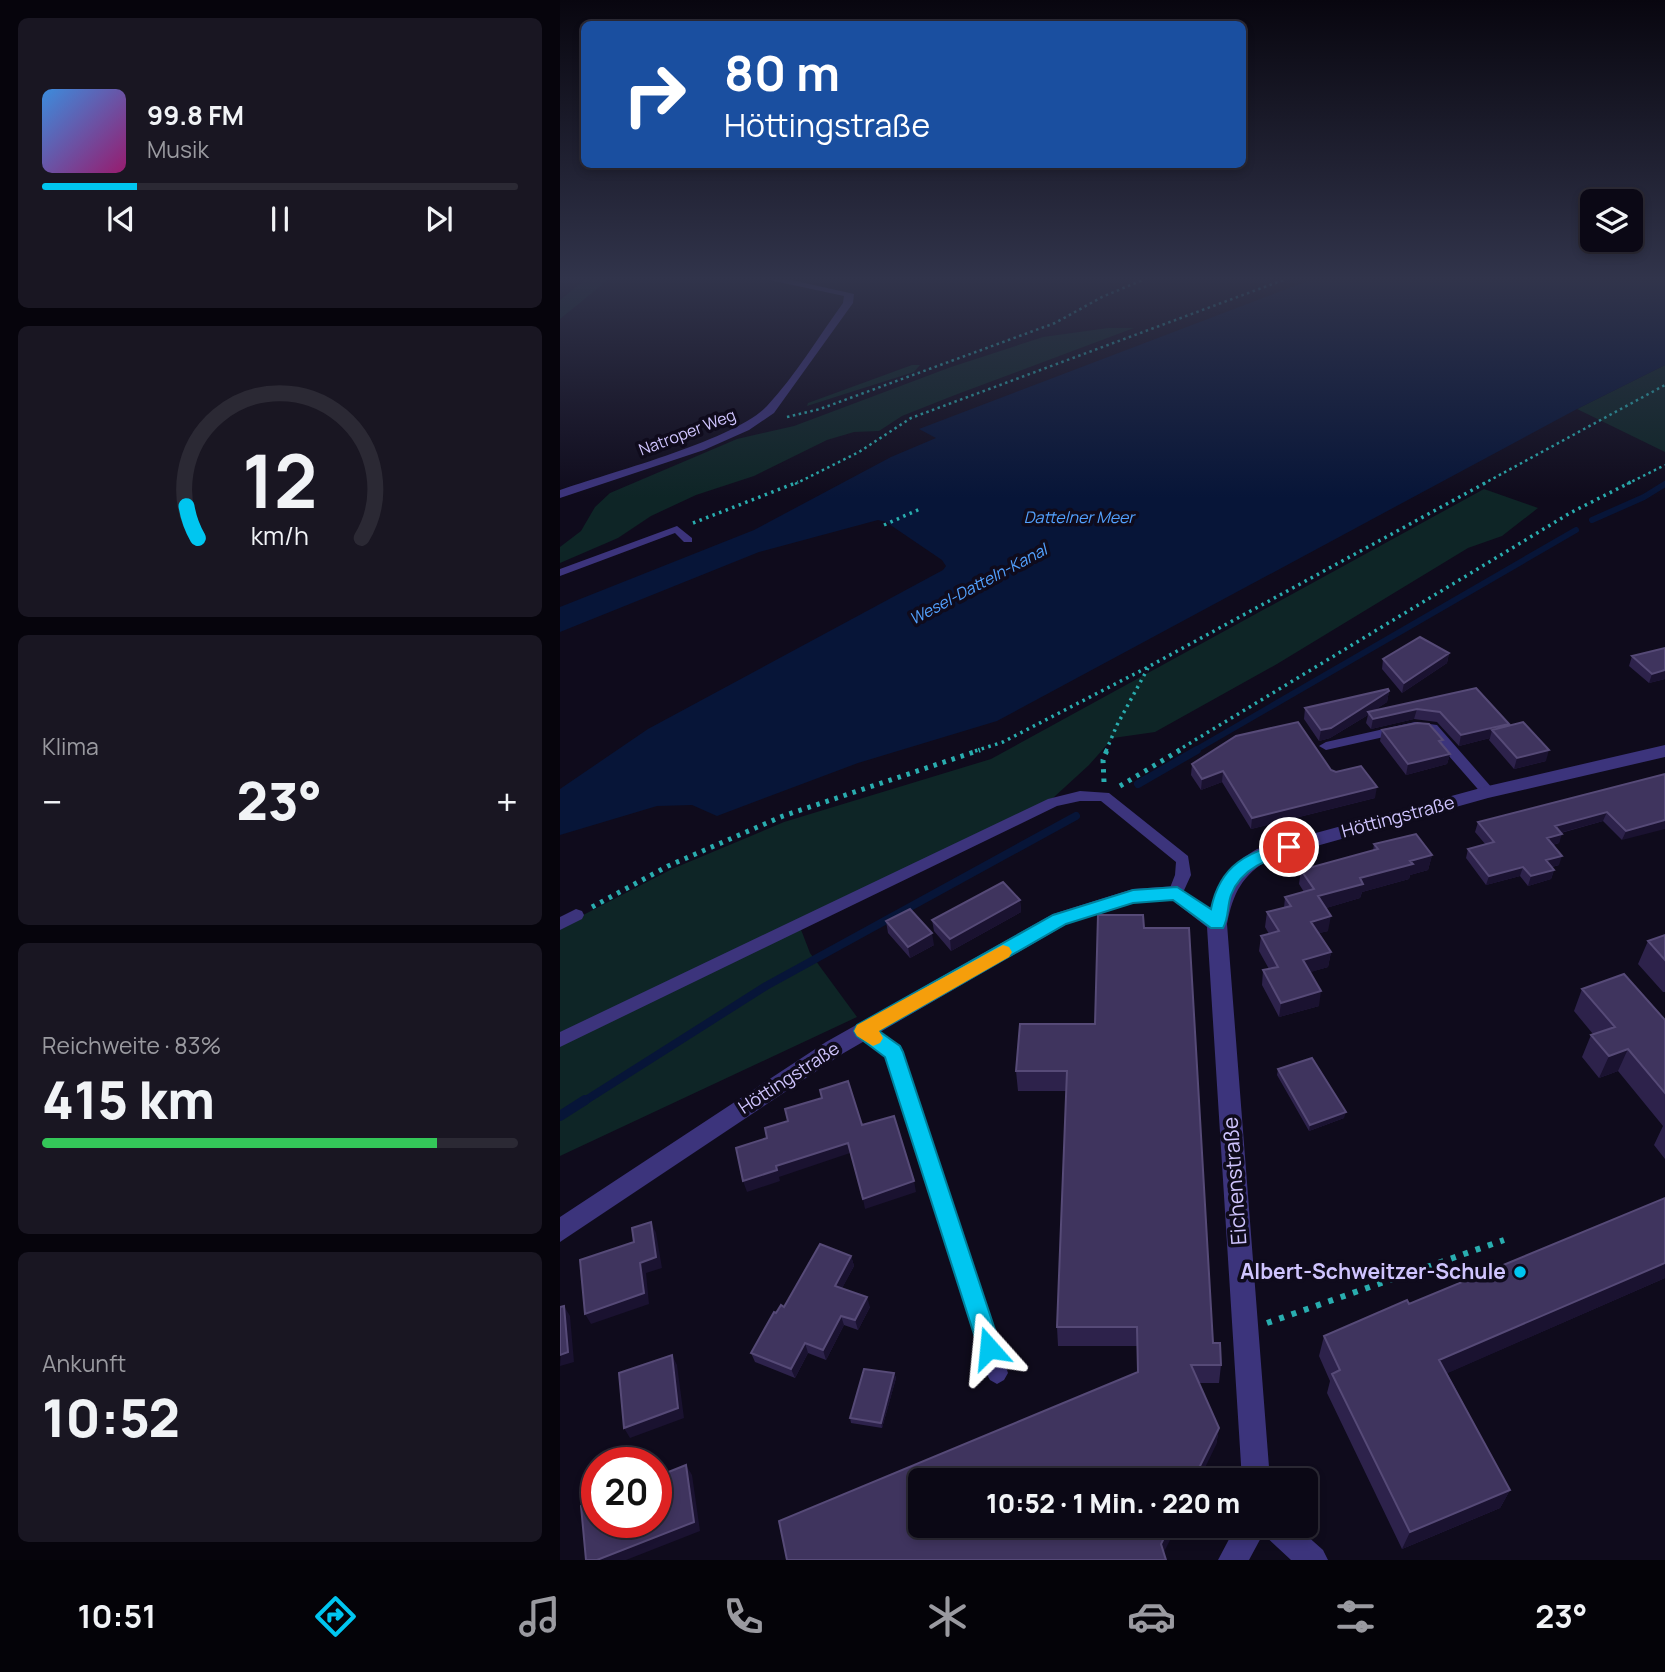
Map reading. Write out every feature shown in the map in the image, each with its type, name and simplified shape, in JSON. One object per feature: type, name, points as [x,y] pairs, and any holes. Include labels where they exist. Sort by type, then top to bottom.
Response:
[{"type":"street","name":"Natroper Weg","points":[[560,494],[700,447],[745,427],[770,410],[812,352]]},
{"type":"street","name":"Höttingstraße","points":[[1217,923],[1223,893],[1242,865],[1264,854],[1488,792],[1665,751]]},
{"type":"street","name":"Höttingstraße","points":[[560,1231],[834,1048],[1060,919],[1133,896],[1177,893]]},
{"type":"street","points":[[1177,893],[1217,923]]},
{"type":"street","name":"Eichenstraße","points":[[1217,923],[1255,1468]]},
{"type":"street","points":[[1233,1560],[1245,1538]]},
{"type":"street","points":[[1288,1538],[1313,1560]]},
{"type":"lane","points":[[560,573],[677,529],[688,540]]},
{"type":"lane","points":[[1325,746],[1415,726],[1432,728],[1488,792]]},
{"type":"lane","points":[[560,1040],[1053,802],[1080,796],[1104,796],[1183,860],[1183,875],[1177,893]]},
{"type":"lane","points":[[560,924],[576,915]]},
{"type":"lane","points":[[864,1031],[893,1052],[997,1373]]},
{"type":"path","points":[[745,427],[820,409],[977,352]]},
{"type":"path","points":[[677,529],[793,485],[859,452],[911,418],[1090,352]]},
{"type":"path","points":[[576,915],[668,866],[771,821],[1003,742],[1148,667],[1665,385]]},
{"type":"path","points":[[1148,667],[1117,725],[1103,760],[1104,796],[1570,513],[1665,465]]},
{"type":"path","points":[[884,524],[920,509]]},
{"type":"path","points":[[1246,1330],[1504,1240]]},
{"type":"green space","points":[[998,352],[1070,352],[902,416],[879,431],[854,432],[827,440],[754,476],[696,495],[651,516],[618,538],[560,563],[560,547],[581,531],[595,507],[610,493],[737,439],[794,426]]},
{"type":"green space","points":[[912,365],[920,365],[914,372],[807,406],[808,403]]},
{"type":"green space","points":[[1665,365],[1665,452],[1577,409]]},
{"type":"green space","points":[[1484,489],[1538,508],[1502,536],[1468,548],[1277,664],[1155,732],[1113,738],[1089,765],[1053,798],[560,1036],[560,927],[672,869],[784,822],[991,759]]},
{"type":"green space","points":[[800,927],[810,953],[857,1017],[560,1156],[560,1043]]},
{"type":"water","name":"Dattelner Meer","points":[[1122,352],[1665,352],[1665,365],[1577,409],[997,721],[858,763],[717,816],[692,805],[657,806],[560,835],[560,789],[648,729],[946,566],[942,560],[886,522],[878,520],[759,552],[560,632],[560,607],[754,530],[891,457],[936,438],[919,429]]},
{"type":"building","points":[[1420,637],[1449,653],[1404,683],[1383,659]]},
{"type":"building","points":[[1665,648],[1665,670],[1652,674],[1632,656]]},
{"type":"building","points":[[1476,688],[1509,724],[1461,735],[1440,712],[1417,709],[1373,719],[1368,712]]},
{"type":"building","points":[[1388,689],[1389,691],[1331,728],[1321,730],[1305,708]]},
{"type":"building","points":[[1298,722],[1331,770],[1336,772],[1361,766],[1377,787],[1252,818],[1223,771],[1202,779],[1192,764],[1236,736]]},
{"type":"building","points":[[1523,722],[1549,750],[1517,758],[1492,730]]},
{"type":"building","points":[[1417,723],[1429,724],[1443,740],[1439,741],[1450,754],[1408,764],[1382,730]]},
{"type":"building","points":[[1665,774],[1665,820],[1626,831],[1607,812],[1555,826],[1562,834],[1547,838],[1562,856],[1546,860],[1554,870],[1531,876],[1523,867],[1489,876],[1468,849],[1494,842],[1478,822]]},
{"type":"building","points":[[1416,834],[1432,855],[1410,861],[1413,864],[1360,878],[1363,884],[1318,896],[1331,916],[1311,922],[1331,952],[1303,960],[1321,991],[1281,1003],[1263,970],[1278,967],[1261,936],[1279,931],[1267,912],[1291,906],[1285,897],[1314,889],[1301,870],[1378,849],[1374,844]]},
{"type":"building","points":[[1003,882],[1020,900],[950,939],[932,920]]},
{"type":"building","points":[[910,909],[932,933],[908,947],[886,921]]},
{"type":"building","points":[[1098,915],[1143,915],[1144,928],[1189,928],[1213,1343],[1220,1343],[1221,1365],[1191,1365],[1219,1428],[1199,1468],[908,1468],[908,1538],[1164,1538],[1161,1544],[1166,1560],[787,1560],[779,1521],[1138,1372],[1137,1327],[1057,1327],[1067,1071],[1016,1071],[1020,1024],[1095,1024]]},
{"type":"building","points":[[1665,935],[1665,960],[1648,941]]},
{"type":"building","points":[[1624,974],[1665,1020],[1665,1093],[1628,1049],[1609,1056],[1591,1035],[1615,1027],[1582,989]]},
{"type":"building","points":[[1312,1058],[1346,1112],[1310,1125],[1278,1069]]},
{"type":"building","points":[[848,1081],[862,1125],[894,1116],[914,1181],[863,1199],[848,1143],[776,1166],[777,1170],[743,1181],[736,1148],[767,1138],[765,1128],[788,1121],[785,1109],[822,1098],[820,1090]]},
{"type":"building","points":[[1665,1198],[1665,1263],[1439,1360],[1510,1490],[1410,1532],[1332,1374],[1340,1370],[1324,1336],[1407,1300],[1409,1304]]},
{"type":"building","points":[[651,1222],[656,1257],[640,1263],[644,1293],[585,1314],[580,1260],[634,1242],[632,1228]]},
{"type":"building","points":[[820,1244],[851,1256],[835,1286],[867,1297],[855,1320],[841,1316],[823,1350],[805,1343],[791,1369],[751,1353],[774,1312],[776,1313],[781,1305],[784,1307]]},
{"type":"building","points":[[564,1306],[568,1352],[560,1355],[560,1307]]},
{"type":"building","points":[[672,1355],[678,1408],[624,1428],[619,1373]]},
{"type":"building","points":[[864,1369],[894,1373],[881,1423],[850,1418]]},
{"type":"building","points":[[686,1465],[694,1522],[672,1531],[672,1471]]},
{"type":"building","points":[[584,1538],[653,1538],[597,1560],[586,1560]]},
{"type":"waterway","points":[[1592,520],[1644,497],[1665,484]]},
{"type":"waterway","points":[[1194,751],[1576,530]]},
{"type":"waterway","points":[[1138,784],[1197,750]]},
{"type":"waterway","points":[[583,1102],[766,986],[1076,816]]},
{"type":"waterway","points":[[560,1116],[585,1100]]},
{"type":"slow traffic","points":[[873,1038],[864,1031],[1003,952]]},
{"type":"place","name":"Albert-Schweitzer-Schule","points":[[1520,1272]]},
{"type":"route","points":[[989,1348],[893,1052],[864,1031],[1060,919],[1133,896],[1177,893],[1217,923],[1223,893],[1242,865],[1264,854],[1289,847]]},
{"type":"water label","name":"Wesel-Datteln-Kanal","points":[[978,584]]}]
